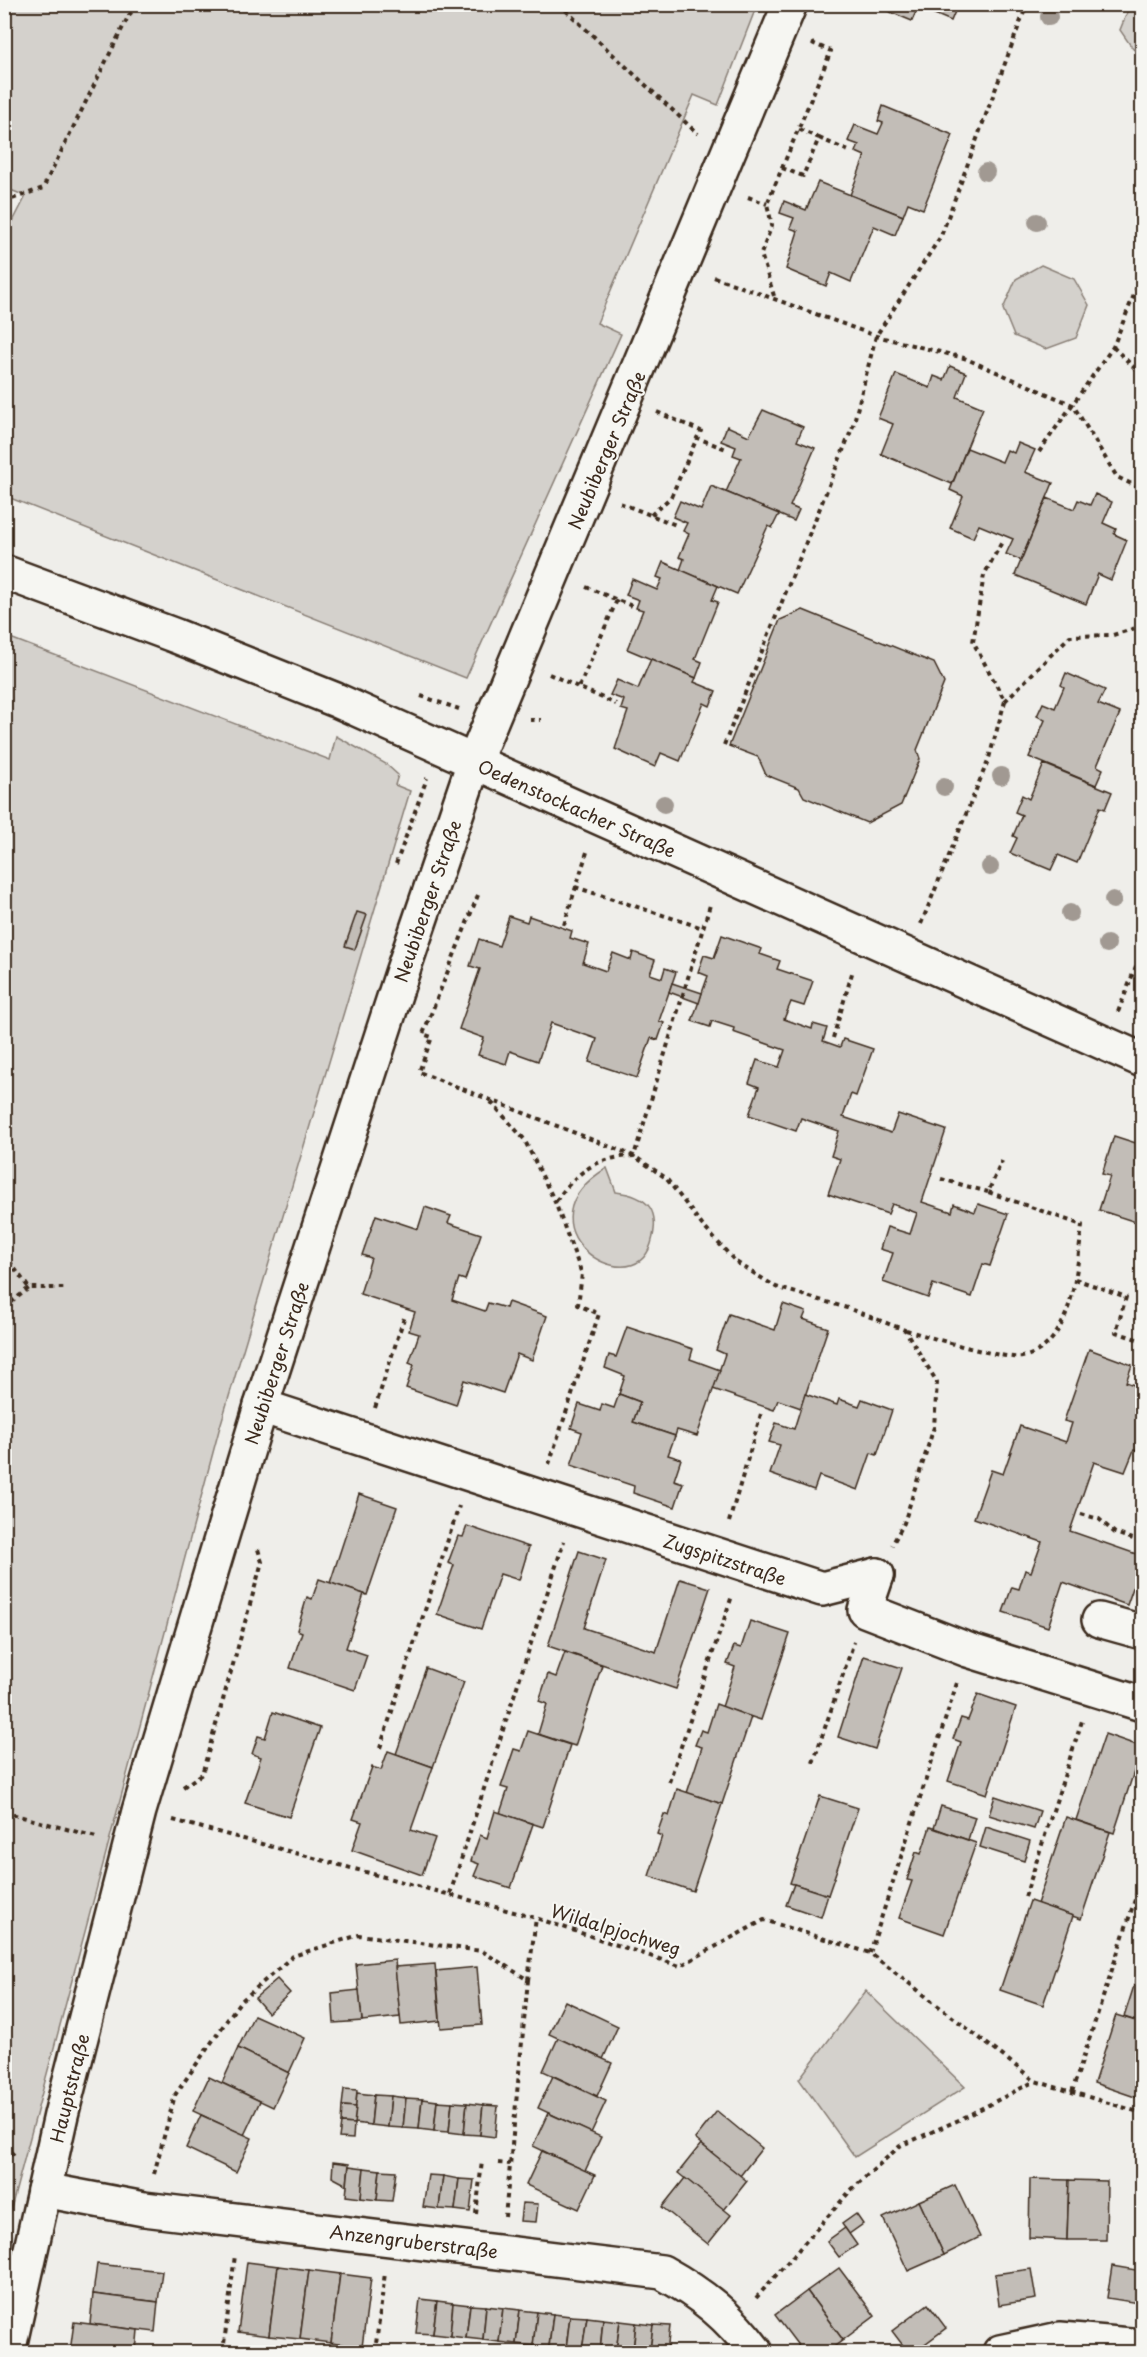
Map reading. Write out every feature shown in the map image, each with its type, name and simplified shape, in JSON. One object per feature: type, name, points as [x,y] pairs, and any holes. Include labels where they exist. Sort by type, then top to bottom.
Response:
[{"type":"street","name":"Neubiberger Straße","points":[[135,1827],[261,1406],[474,762],[785,17]]},
{"type":"street","name":"Oedenstockacher Straße","points":[[4,573],[176,636],[286,680],[1143,1060]]},
{"type":"street","name":"Zugspitzstraße","points":[[261,1406],[470,1473],[730,1561],[822,1589],[865,1610]]},
{"type":"street","points":[[822,1589],[877,1575]]},
{"type":"street","points":[[877,1575],[865,1610],[968,1650],[1143,1704]]},
{"type":"street","points":[[1099,1620],[1143,1632]]},
{"type":"street","name":"Hauptstraße","points":[[8,2352],[44,2190],[135,1827]]},
{"type":"street","name":"Anzengruberstraße","points":[[44,2190],[144,2209],[662,2272],[688,2287],[734,2323],[756,2352]]},
{"type":"street","points":[[1000,2352],[1060,2339],[1143,2346]]},
{"type":"path","points":[[4,202],[43,188],[129,15],[139,4]]},
{"type":"path","points":[[560,4],[725,159]]},
{"type":"path","points":[[724,745],[853,426],[876,336],[941,236],[1027,4]]},
{"type":"path","points":[[774,297],[761,254],[772,225],[767,204],[831,51],[785,17]]},
{"type":"path","points":[[798,129],[851,152]]},
{"type":"path","points":[[782,168],[803,176],[819,138]]},
{"type":"path","points":[[682,266],[774,297],[876,336],[963,358],[1074,405],[1118,477],[1143,489]]},
{"type":"path","points":[[1039,452],[1113,347],[1143,275]]},
{"type":"path","points":[[1113,347],[1143,375]]},
{"type":"path","points":[[627,399],[701,431],[671,497],[651,516]]},
{"type":"path","points":[[697,438],[726,449]]},
{"type":"path","points":[[588,490],[676,525]]},
{"type":"path","points":[[1003,540],[984,575],[973,642],[1005,701]]},
{"type":"path","points":[[554,573],[632,606]]},
{"type":"path","points":[[579,687],[617,600]]},
{"type":"path","points":[[908,956],[989,758],[1005,701],[1070,636],[1113,635],[1143,626]]},
{"type":"path","points":[[546,673],[616,704]]},
{"type":"path","points":[[396,864],[430,769]]},
{"type":"path","points":[[564,925],[598,817]]},
{"type":"path","points":[[634,1156],[720,872]]},
{"type":"path","points":[[575,887],[703,928]]},
{"type":"path","points":[[478,895],[423,1034],[432,1037],[419,1072],[634,1156],[666,1178],[702,1225],[736,1262],[776,1287],[847,1308],[905,1330],[1020,1358],[1047,1347],[1061,1326],[1075,1279],[1082,1225],[988,1192],[941,1179]]},
{"type":"path","points":[[833,1038],[863,936]]},
{"type":"path","points":[[1106,1043],[1143,951]]},
{"type":"path","points":[[490,1101],[524,1138],[555,1202],[582,1274],[578,1305],[599,1314],[553,1455]]},
{"type":"path","points":[[555,1202],[568,1183],[592,1165],[611,1157],[634,1156]]},
{"type":"path","points":[[988,1192],[1002,1161]]},
{"type":"path","points":[[4,1254],[29,1288]]},
{"type":"path","points":[[1075,1279],[1126,1297],[1116,1332],[1143,1341]]},
{"type":"path","points":[[4,1308],[29,1288],[65,1288]]},
{"type":"path","points":[[364,1440],[404,1318]]},
{"type":"path","points":[[877,1575],[904,1523],[934,1427],[937,1382],[905,1330]]},
{"type":"path","points":[[669,1782],[730,1561],[762,1414]]},
{"type":"path","points":[[380,1748],[470,1473]]},
{"type":"path","points":[[450,1894],[574,1508]]},
{"type":"path","points":[[1081,1514],[1099,1519],[1115,1533],[1143,1542]]},
{"type":"path","points":[[813,1763],[865,1610]]},
{"type":"path","points":[[870,1953],[968,1650]]},
{"type":"path","points":[[1025,1897],[1093,1689]]},
{"type":"path","name":"Wildalpjochweg","points":[[4,1812],[135,1827],[450,1894],[536,1918],[680,1966],[764,1920],[870,1953],[1035,2081],[1143,2113]]},
{"type":"path","points":[[1072,2092],[1143,1878]]},
{"type":"path","points":[[501,2251],[536,1918]]},
{"type":"path","points":[[144,2209],[175,2095],[239,2003],[293,1956],[359,1935],[482,1951],[528,1980]]},
{"type":"path","points":[[734,2323],[851,2190],[900,2146],[961,2120],[1035,2081]]},
{"type":"path","points":[[477,2211],[482,2161]]},
{"type":"path","points":[[498,2163],[510,2164]]},
{"type":"path","points":[[223,2352],[239,2221]]},
{"type":"path","points":[[375,2352],[389,2238]]},
{"type":"shaded area","points":[[5,4],[757,5],[718,105],[694,95],[597,323],[621,334],[466,678],[5,496],[5,237],[26,196],[5,188]]},
{"type":"shaded area","points":[[1142,5],[1142,53],[1133,49],[1120,30],[1128,10]]},
{"type":"shaded area","points":[[1041,265],[1074,279],[1089,305],[1076,338],[1046,349],[1014,336],[1003,309],[1016,279]]},
{"type":"shaded area","points":[[5,636],[330,760],[336,736],[386,764],[398,775],[395,785],[410,791],[219,1430],[5,2231]]},
{"type":"shaded area","points":[[607,1168],[616,1192],[637,1197],[650,1207],[653,1214],[654,1232],[651,1244],[639,1261],[622,1266],[603,1262],[586,1251],[573,1233],[571,1213],[581,1190]]},
{"type":"shaded area","points":[[866,1991],[965,2087],[855,2157],[799,2079]]},
{"type":"building","points":[[891,4],[958,4],[951,21],[918,7],[912,21],[888,11]]},
{"type":"building","points":[[883,106],[953,135],[923,209],[908,203],[903,216],[850,195],[865,156],[856,152],[859,145],[848,141],[855,125],[878,134],[883,123],[878,121]]},
{"type":"building","points":[[818,182],[903,216],[895,235],[874,226],[851,282],[831,273],[826,286],[786,269],[798,231],[790,228],[794,218],[780,213],[784,201],[806,210]]},
{"type":"building","points":[[950,366],[966,373],[957,397],[983,408],[952,484],[881,454],[893,424],[878,418],[896,374],[930,388],[934,376],[944,380]]},
{"type":"building","points":[[763,410],[803,427],[797,441],[815,448],[790,506],[799,510],[794,521],[726,492],[741,458],[733,455],[736,447],[721,441],[727,426],[749,436]]},
{"type":"building","points":[[1018,443],[1035,450],[1025,472],[1053,483],[1021,560],[1006,554],[1013,539],[979,525],[973,538],[950,528],[963,496],[950,490],[967,448],[1002,462],[1007,450],[1014,453]]},
{"type":"building","points":[[711,486],[779,514],[772,528],[768,526],[737,594],[680,570],[684,559],[679,557],[689,534],[683,531],[687,523],[673,517],[680,501],[701,510]]},
{"type":"building","points":[[1095,494],[1112,502],[1103,523],[1116,529],[1114,534],[1127,540],[1111,580],[1098,574],[1086,604],[1015,575],[1047,498],[1074,509],[1078,500],[1090,505]]},
{"type":"building","points":[[663,562],[718,586],[712,600],[718,602],[695,659],[702,662],[696,678],[627,649],[643,610],[636,608],[639,600],[626,595],[632,579],[657,590],[662,579],[657,577]]},
{"type":"building","points":[[803,610],[934,663],[944,683],[917,750],[920,759],[901,805],[867,823],[804,797],[799,788],[766,775],[758,757],[729,746],[780,620]]},
{"type":"building","points":[[651,659],[696,678],[694,682],[716,691],[710,706],[704,703],[680,761],[661,753],[655,767],[615,749],[628,711],[621,709],[624,700],[610,695],[617,680],[638,689]]},
{"type":"building","points":[[1066,673],[1105,690],[1098,704],[1120,713],[1097,766],[1103,769],[1096,785],[1029,757],[1045,720],[1037,716],[1043,703],[1055,708],[1064,687],[1061,685]]},
{"type":"building","points":[[1044,764],[1112,792],[1105,809],[1100,807],[1077,863],[1058,855],[1051,870],[1010,853],[1017,838],[1013,836],[1022,815],[1015,812],[1022,795],[1029,799]]},
{"type":"building","points":[[357,912],[367,915],[355,949],[345,946]]},
{"type":"building","points":[[509,916],[527,922],[529,916],[572,931],[570,938],[589,944],[583,963],[606,971],[613,953],[631,960],[633,952],[655,960],[650,974],[662,978],[665,968],[676,972],[659,1021],[664,1023],[658,1040],[651,1038],[637,1078],[589,1062],[597,1039],[551,1023],[538,1061],[510,1051],[506,1064],[478,1055],[484,1038],[459,1029],[480,969],[470,966],[479,939],[499,946]]},
{"type":"building","points":[[722,935],[762,949],[760,954],[780,961],[777,969],[813,981],[804,1006],[791,1002],[784,1019],[812,1029],[813,1024],[827,1028],[823,1041],[840,1047],[843,1039],[873,1049],[856,1096],[851,1094],[843,1117],[891,1133],[898,1114],[946,1130],[922,1202],[952,1212],[954,1204],[975,1212],[978,1204],[1008,1214],[990,1266],[983,1264],[972,1297],[933,1284],[928,1298],[883,1282],[893,1253],[880,1249],[887,1227],[910,1234],[917,1213],[892,1204],[888,1214],[828,1194],[840,1159],[831,1156],[839,1131],[801,1118],[796,1131],[749,1115],[759,1087],[749,1083],[757,1060],[779,1067],[785,1050],[733,1032],[734,1028],[712,1021],[710,1027],[692,1021],[708,976],[698,972],[704,955],[714,958]]},
{"type":"building","points":[[672,983],[702,993],[699,1003],[669,992]]},
{"type":"building","points":[[1114,1136],[1142,1145],[1142,1224],[1099,1210],[1110,1176],[1102,1174]]},
{"type":"building","points":[[425,1207],[451,1216],[448,1223],[481,1234],[465,1280],[459,1278],[452,1300],[485,1311],[488,1303],[506,1308],[508,1302],[547,1316],[532,1360],[517,1354],[503,1393],[464,1380],[456,1405],[406,1388],[414,1365],[409,1363],[419,1334],[409,1331],[415,1312],[360,1294],[371,1258],[362,1255],[376,1215],[418,1229]]},
{"type":"building","points":[[783,1304],[806,1312],[803,1319],[828,1328],[801,1408],[778,1400],[774,1410],[713,1389],[725,1354],[716,1350],[729,1314],[775,1330]]},
{"type":"building","points":[[627,1327],[693,1349],[690,1359],[720,1370],[697,1436],[677,1430],[675,1436],[633,1422],[640,1402],[619,1394],[625,1376],[605,1368],[609,1355],[616,1357]]},
{"type":"building","points":[[1089,1349],[1132,1365],[1126,1382],[1142,1388],[1142,1453],[1134,1450],[1125,1472],[1094,1462],[1070,1531],[1142,1556],[1142,1562],[1127,1605],[1063,1582],[1048,1627],[1003,1612],[1012,1587],[1019,1589],[1025,1570],[1031,1572],[1042,1542],[974,1518],[991,1470],[1003,1474],[1020,1426],[1066,1442],[1072,1423],[1064,1421]]},
{"type":"building","points":[[619,1394],[640,1402],[633,1422],[675,1436],[668,1455],[681,1459],[674,1480],[683,1483],[675,1507],[633,1493],[634,1486],[571,1465],[582,1432],[571,1428],[579,1404],[600,1411],[602,1404],[614,1408]]},
{"type":"building","points":[[805,1394],[837,1405],[839,1399],[859,1406],[862,1399],[892,1410],[877,1455],[871,1453],[858,1490],[819,1476],[814,1490],[770,1474],[780,1445],[769,1442],[776,1423],[794,1429]]},
{"type":"building","points":[[359,1494],[397,1507],[367,1595],[330,1583]]},
{"type":"building","points":[[467,1526],[529,1547],[519,1580],[500,1574],[481,1629],[437,1614],[454,1565],[448,1563],[458,1536],[463,1537]]},
{"type":"building","points":[[579,1551],[606,1560],[584,1628],[656,1652],[680,1579],[710,1588],[676,1689],[548,1646]]},
{"type":"building","points":[[319,1579],[364,1594],[346,1648],[367,1655],[355,1690],[290,1668],[302,1632],[297,1630],[307,1597],[312,1599]]},
{"type":"building","points":[[750,1621],[790,1634],[761,1720],[722,1707],[735,1667],[727,1664],[734,1646],[741,1648]]},
{"type":"building","points":[[565,1652],[602,1665],[575,1746],[538,1734],[547,1704],[539,1701],[548,1674],[556,1677]]},
{"type":"building","points":[[864,1656],[902,1668],[875,1749],[838,1737]]},
{"type":"building","points":[[426,1668],[464,1682],[433,1767],[396,1754]]},
{"type":"building","points":[[978,1694],[1016,1707],[987,1794],[948,1781],[961,1742],[953,1739],[961,1718],[968,1720]]},
{"type":"building","points":[[716,1704],[751,1717],[722,1804],[687,1793],[702,1747],[695,1745],[701,1730],[707,1732]]},
{"type":"building","points":[[273,1712],[320,1728],[289,1817],[245,1803],[261,1757],[252,1754],[258,1736],[265,1738]]},
{"type":"building","points":[[528,1731],[570,1745],[543,1827],[500,1813],[508,1789],[501,1787],[514,1749],[521,1751]]},
{"type":"building","points":[[1105,1734],[1142,1747],[1114,1833],[1076,1820]]},
{"type":"building","points":[[388,1751],[433,1767],[411,1830],[435,1838],[422,1875],[352,1850],[362,1822],[353,1819],[372,1767],[381,1770]]},
{"type":"building","points":[[677,1789],[722,1804],[693,1891],[649,1876],[662,1836],[657,1834],[664,1814],[669,1816]]},
{"type":"building","points":[[820,1796],[858,1808],[828,1895],[790,1883]]},
{"type":"building","points":[[995,1796],[1040,1811],[1034,1829],[989,1815]]},
{"type":"building","points":[[941,1806],[975,1817],[968,1840],[934,1828]]},
{"type":"building","points":[[495,1811],[533,1824],[511,1888],[474,1876],[479,1864],[471,1861],[480,1835],[487,1838]]},
{"type":"building","points":[[1066,1817],[1110,1832],[1081,1919],[1037,1904]]},
{"type":"building","points":[[930,1827],[976,1843],[944,1934],[899,1918],[912,1881],[907,1880],[916,1852],[921,1854]]},
{"type":"building","points":[[986,1827],[1030,1841],[1024,1861],[980,1847]]},
{"type":"building","points":[[794,1884],[828,1895],[821,1917],[786,1905]]},
{"type":"building","points":[[1030,1901],[1073,1916],[1043,2005],[1000,1990]]},
{"type":"building","points":[[395,1960],[400,2017],[362,2021],[356,1964]]},
{"type":"building","points":[[1142,1961],[1142,2023],[1124,2017]]},
{"type":"building","points":[[435,1964],[440,2021],[401,2025],[395,1967]]},
{"type":"building","points":[[477,1967],[482,2025],[441,2028],[436,1971]]},
{"type":"building","points":[[277,1979],[290,1993],[268,2013],[255,1998]]},
{"type":"building","points":[[359,1990],[362,2021],[334,2023],[332,1993]]},
{"type":"building","points":[[565,2001],[618,2026],[603,2059],[549,2034]]},
{"type":"building","points":[[254,2015],[305,2038],[289,2073],[238,2048]]},
{"type":"building","points":[[1116,2015],[1142,2023],[1142,2084],[1138,2098],[1094,2083]]},
{"type":"building","points":[[558,2038],[612,2063],[597,2096],[543,2071]]},
{"type":"building","points":[[238,2048],[289,2073],[273,2107],[222,2083]]},
{"type":"building","points":[[553,2076],[606,2101],[591,2133],[538,2108]]},
{"type":"building","points":[[209,2077],[260,2101],[244,2135],[193,2111]]},
{"type":"building","points":[[344,2089],[357,2090],[356,2107],[342,2106]]},
{"type":"building","points":[[357,2093],[374,2095],[371,2125],[354,2123]]},
{"type":"building","points":[[374,2095],[391,2096],[388,2127],[371,2125]]},
{"type":"building","points":[[391,2096],[406,2098],[403,2128],[388,2127]]},
{"type":"building","points":[[406,2098],[422,2099],[419,2129],[403,2128]]},
{"type":"building","points":[[422,2099],[437,2101],[434,2131],[419,2129]]},
{"type":"building","points":[[437,2101],[452,2102],[449,2132],[434,2131]]},
{"type":"building","points":[[452,2102],[467,2103],[464,2134],[449,2132]]},
{"type":"building","points":[[467,2103],[483,2105],[480,2135],[464,2134]]},
{"type":"building","points":[[483,2105],[498,2106],[495,2137],[480,2135]]},
{"type":"building","points":[[342,2106],[356,2107],[354,2124],[341,2123]]},
{"type":"building","points":[[717,2111],[762,2148],[740,2176],[695,2139]]},
{"type":"building","points":[[548,2113],[601,2137],[585,2171],[533,2146]]},
{"type":"building","points":[[201,2115],[252,2138],[236,2172],[186,2148]]},
{"type":"building","points":[[341,2123],[354,2124],[353,2139],[339,2138]]},
{"type":"building","points":[[701,2144],[747,2181],[724,2210],[678,2173]]},
{"type":"building","points":[[542,2151],[595,2175],[579,2209],[526,2185]]},
{"type":"building","points":[[333,2162],[349,2164],[347,2185],[332,2177]]},
{"type":"building","points":[[349,2166],[364,2168],[361,2198],[346,2196]]},
{"type":"building","points":[[364,2168],[380,2170],[377,2200],[361,2198]]},
{"type":"building","points":[[380,2170],[396,2171],[392,2201],[377,2200]]},
{"type":"building","points":[[428,2175],[443,2176],[439,2209],[423,2207]]},
{"type":"building","points":[[443,2176],[459,2179],[455,2210],[439,2209]]},
{"type":"building","points":[[685,2178],[731,2215],[708,2244],[662,2207]]},
{"type":"building","points":[[459,2179],[474,2180],[470,2212],[455,2210]]},
{"type":"building","points":[[1030,2179],[1069,2180],[1067,2240],[1029,2238]]},
{"type":"building","points":[[1069,2180],[1107,2181],[1106,2240],[1067,2240]]},
{"type":"building","points":[[955,2185],[980,2237],[944,2255],[919,2201]]},
{"type":"building","points":[[919,2201],[944,2255],[908,2271],[883,2218]]},
{"type":"building","points":[[522,2203],[538,2204],[536,2222],[520,2221]]},
{"type":"building","points":[[856,2214],[863,2224],[849,2234],[842,2224]]},
{"type":"building","points":[[845,2228],[857,2245],[839,2257],[827,2241]]},
{"type":"building","points":[[247,2262],[278,2266],[269,2336],[238,2332]]},
{"type":"building","points":[[97,2264],[162,2271],[158,2302],[93,2294]]},
{"type":"building","points":[[278,2266],[309,2270],[300,2339],[269,2336]]},
{"type":"building","points":[[1112,2266],[1142,2271],[1138,2303],[1107,2298]]},
{"type":"building","points":[[839,2268],[875,2316],[843,2340],[807,2291]]},
{"type":"building","points":[[1031,2269],[1036,2299],[999,2305],[995,2274]]},
{"type":"building","points":[[309,2270],[340,2274],[331,2343],[300,2339]]},
{"type":"building","points":[[340,2274],[371,2278],[362,2347],[331,2343]]},
{"type":"building","points":[[807,2291],[843,2340],[827,2352],[803,2352],[775,2315]]},
{"type":"building","points":[[93,2294],[158,2302],[155,2332],[90,2324]]},
{"type":"building","points":[[420,2299],[437,2301],[433,2334],[416,2333]]},
{"type":"building","points":[[437,2301],[453,2303],[450,2336],[433,2334]]},
{"type":"building","points":[[453,2303],[470,2305],[466,2338],[450,2336]]},
{"type":"building","points":[[928,2304],[946,2328],[914,2352],[908,2352],[892,2331]]},
{"type":"building","points":[[470,2305],[486,2306],[483,2340],[466,2338]]},
{"type":"building","points":[[486,2306],[503,2308],[499,2342],[483,2340]]},
{"type":"building","points":[[503,2308],[520,2310],[516,2344],[499,2342]]},
{"type":"building","points":[[520,2310],[537,2312],[533,2346],[516,2344]]},
{"type":"building","points":[[537,2312],[553,2314],[549,2347],[533,2346]]},
{"type":"building","points":[[553,2314],[570,2316],[566,2349],[549,2347]]},
{"type":"building","points":[[570,2316],[587,2317],[582,2351],[566,2349]]},
{"type":"building","points":[[587,2317],[603,2319],[600,2352],[582,2351]]},
{"type":"building","points":[[603,2319],[620,2321],[616,2352],[600,2352]]},
{"type":"building","points":[[620,2321],[636,2323],[633,2352],[616,2352]]},
{"type":"building","points":[[74,2322],[138,2330],[136,2352],[70,2352]]},
{"type":"building","points":[[636,2323],[653,2325],[650,2352],[633,2352]]},
{"type":"building","points":[[653,2325],[670,2326],[667,2352],[650,2352]]}]
